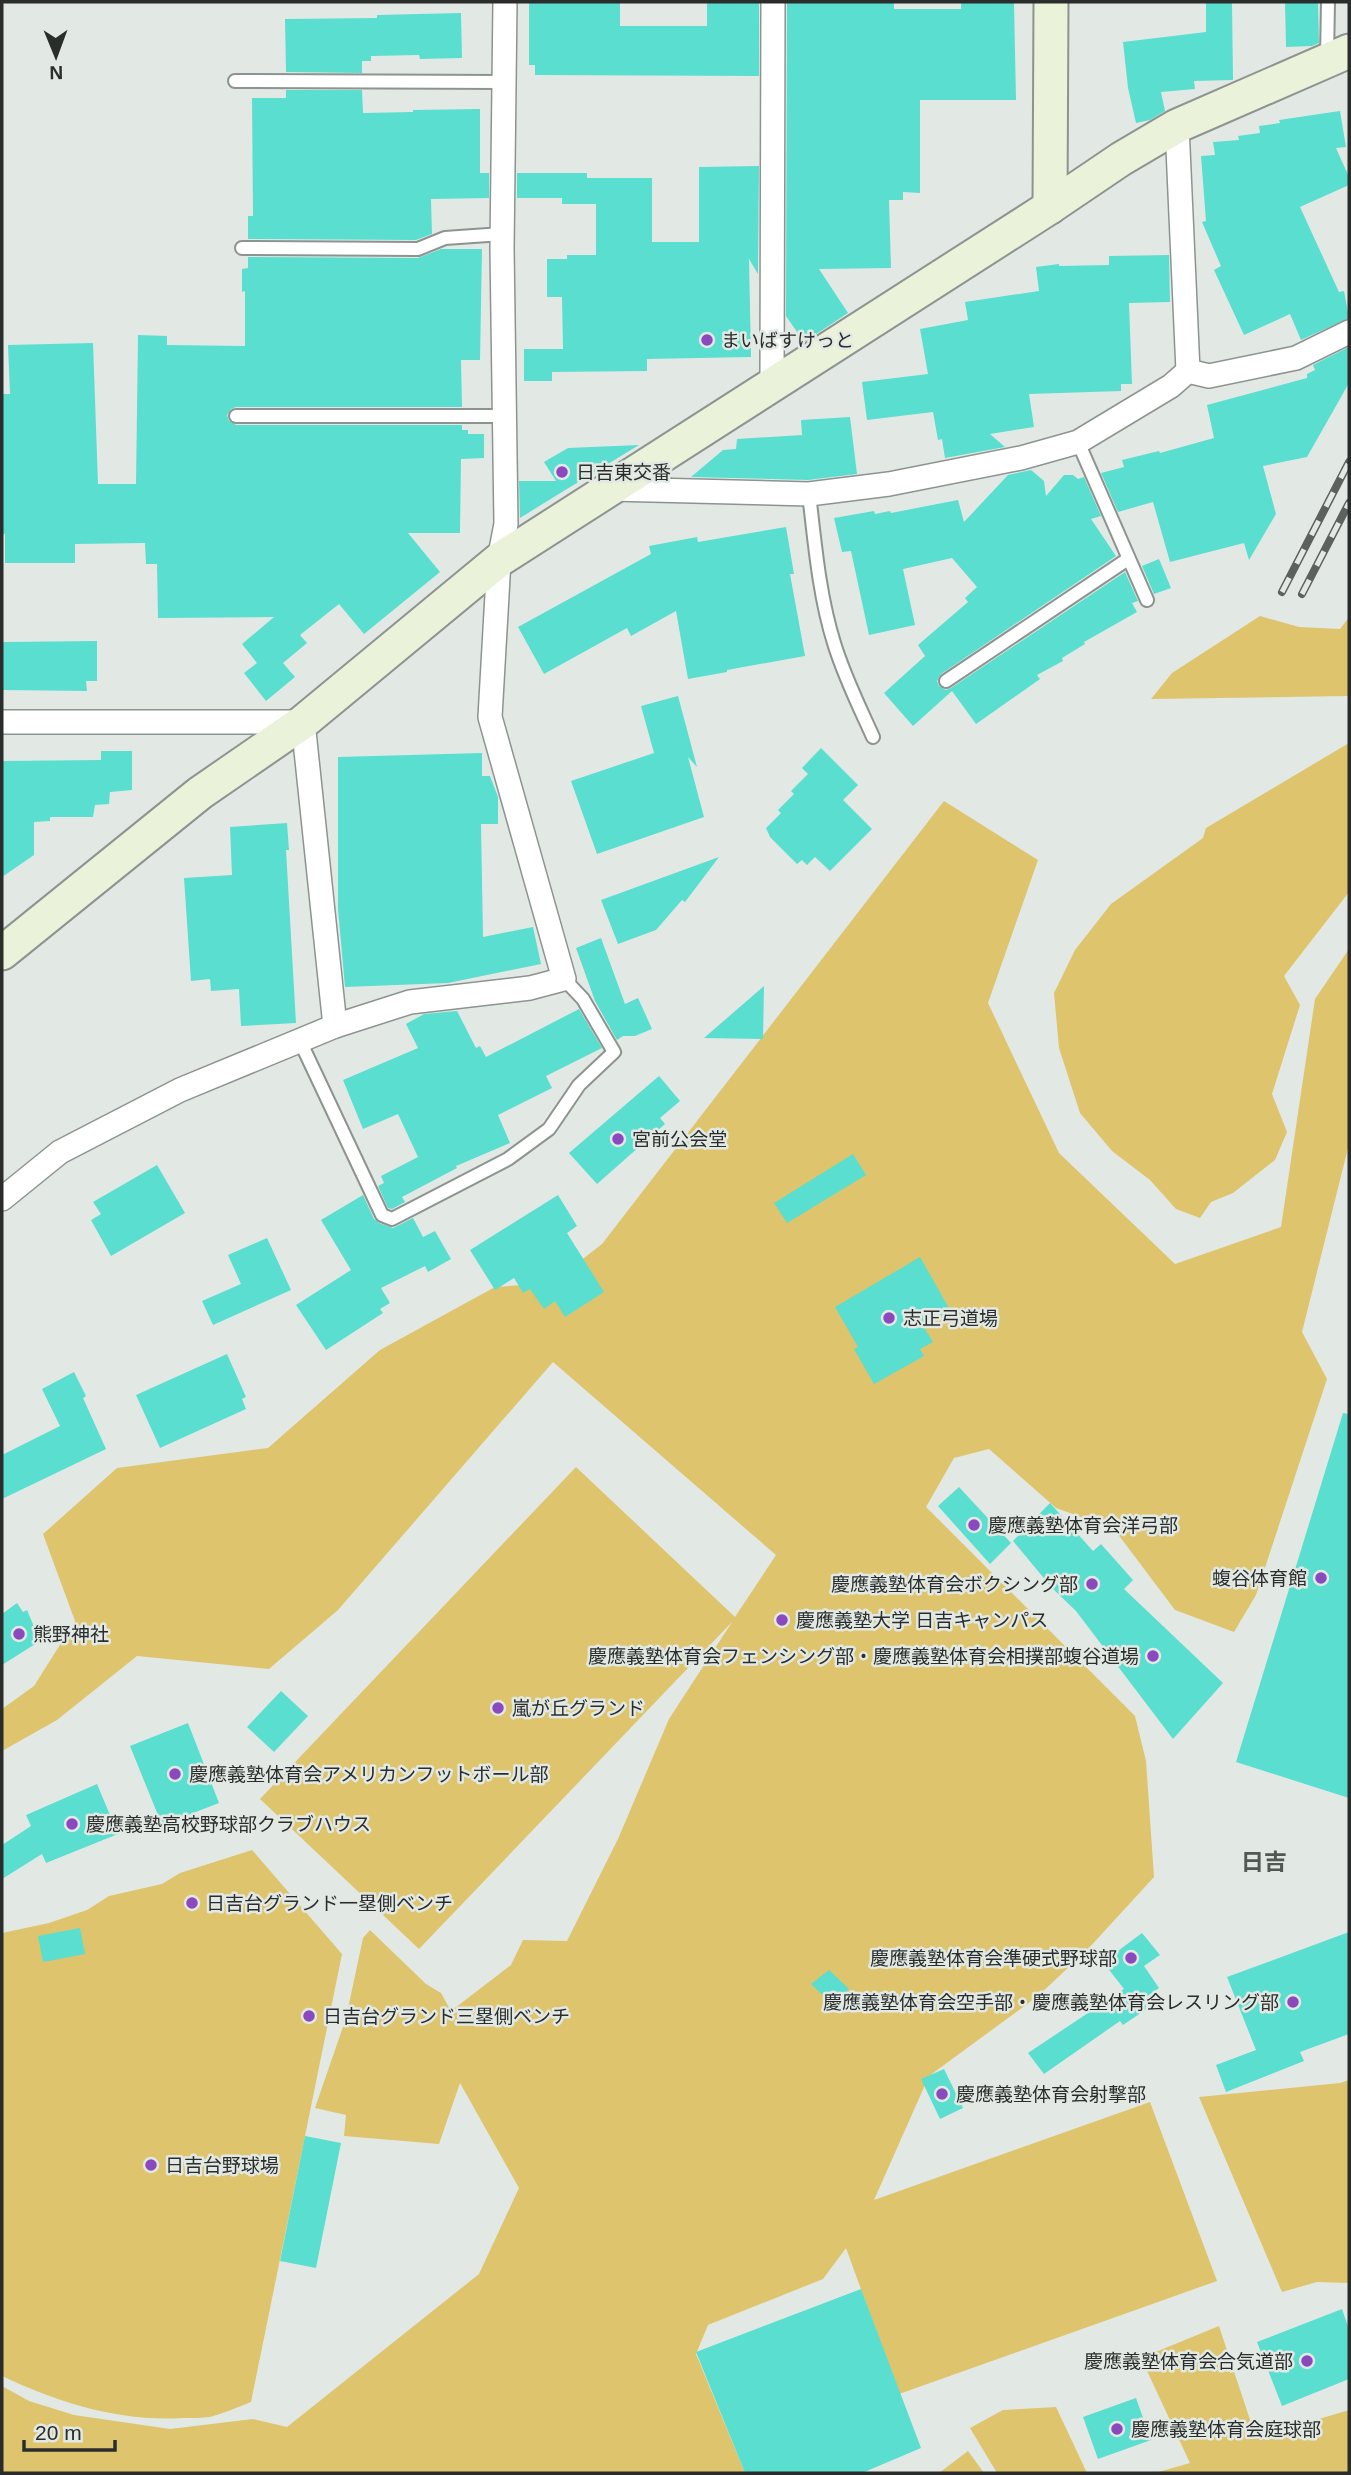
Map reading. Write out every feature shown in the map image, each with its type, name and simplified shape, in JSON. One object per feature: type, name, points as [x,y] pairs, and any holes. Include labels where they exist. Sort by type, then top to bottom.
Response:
[{"type":"street","points":[[2,1199],[60,1152],[180,1090],[335,1026],[410,1002],[530,988],[564,979],[490,717],[499,560],[506,524],[502,234],[505,2]]},
{"type":"street","points":[[772,383],[773,2]]},
{"type":"street","points":[[1050,207],[1051,2]]},
{"type":"street","points":[[2,953],[200,793],[303,722],[499,560],[1121,159],[1177,126],[1338,56]]},
{"type":"street","points":[[1177,126],[1188,371]]},
{"type":"street","points":[[1188,371],[1209,376],[1296,358],[1349,332]]},
{"type":"street","points":[[607,489],[810,494],[889,484],[1021,458],[1078,442],[1171,386],[1188,371]]},
{"type":"street","points":[[2,722],[303,722]]},
{"type":"street","points":[[303,722],[335,1026]]},
{"type":"lane","points":[[1328,2],[1338,56]]},
{"type":"lane","points":[[235,80],[504,82]]},
{"type":"lane","points":[[242,248],[418,249],[445,238],[502,234]]},
{"type":"lane","points":[[236,416],[504,416]]},
{"type":"lane","points":[[1078,442],[1147,600]]},
{"type":"lane","points":[[810,494],[824,605],[833,640],[848,682],[873,737]]},
{"type":"lane","points":[[946,681],[1128,559]]},
{"type":"lane","points":[[300,1041],[382,1215],[392,1219],[508,1159],[549,1129],[579,1085],[614,1052],[583,999],[564,979]]},
{"type":"shaded area","points":[[1260,616],[1299,627],[1340,629],[1349,617],[1349,696],[1151,699],[1172,673]]},
{"type":"shaded area","points":[[1349,743],[1349,892],[1284,976],[1300,1005],[1272,1094],[1287,1132],[1275,1160],[1233,1193],[1211,1202],[1200,1218],[1176,1209],[1150,1180],[1112,1151],[1080,1113],[1059,1048],[1054,993],[1075,950],[1111,904],[1203,838],[1206,828]]},
{"type":"shaded area","points":[[944,801],[1038,860],[988,1003],[1059,1153],[1175,1264],[1281,1227],[1315,999],[1349,949],[1349,1144],[1302,1332],[1327,1379],[1256,1595],[1234,1632],[1175,1610],[1114,1529],[1056,1508],[989,1449],[954,1458],[926,1507],[1135,1716],[1146,1761],[1154,1877],[1088,1949],[1038,1996],[929,2076],[874,2200],[1150,2102],[1217,2281],[899,2394],[846,2248],[823,2279],[708,2325],[696,2354],[745,2473],[2,2473],[2,2386],[29,2401],[74,2415],[170,2429],[253,2419],[287,2427],[479,2274],[519,2188],[460,2083],[439,2144],[344,2136],[346,2115],[315,2108],[346,2018],[363,1938],[370,1930],[426,1984],[441,1993],[451,2011],[511,1965],[523,1940],[567,1941],[618,1839],[669,1719],[732,1622],[419,1949],[260,1799],[576,1467],[735,1617],[776,1555],[553,1362],[338,1610],[269,1669],[137,1656],[57,1720],[2,1751],[2,1709],[34,1686],[75,1621],[43,1534],[117,1468],[268,1448],[380,1350],[495,1287],[552,1283],[602,1244]]},
{"type":"shaded area","name":"日吉台野球場","points":[[252,1850],[342,1954],[251,2402],[210,2417],[159,2418],[113,2414],[45,2395],[2,2376],[2,1933],[49,1923],[87,1910],[109,1896],[162,1884],[180,1873]]},
{"type":"shaded area","points":[[1349,2080],[1349,2283],[1317,2282],[1282,2292],[1199,2097]]},
{"type":"shaded area","points":[[1219,2326],[1256,2438],[1349,2410],[1349,2473],[1155,2473],[1190,2463],[1141,2358]]},
{"type":"shaded area","points":[[1056,2407],[1087,2473],[997,2473],[970,2428],[1003,2410]]},
{"type":"shaded area","points":[[968,2451],[984,2473],[939,2473]]},
{"type":"building","points":[[529,2],[620,2],[620,26],[707,26],[707,2],[759,2],[759,76],[535,75],[535,65],[529,65]]},
{"type":"building","points":[[787,2],[894,2],[894,9],[961,9],[961,2],[1014,2],[1016,100],[920,100],[920,193],[903,192],[903,200],[889,200],[891,268],[819,269],[848,313],[804,342],[786,316]]},
{"type":"building","points":[[1206,2],[1232,2],[1233,80],[1194,81],[1195,89],[1161,92],[1165,111],[1150,120],[1136,123],[1128,88],[1123,42],[1206,32]]},
{"type":"building","points":[[1285,2],[1318,2],[1319,43],[1312,46],[1286,47]]},
{"type":"building","points":[[461,13],[462,58],[371,56],[371,61],[362,61],[362,73],[286,72],[285,19],[377,18],[377,15]]},
{"type":"building","points":[[286,90],[362,90],[363,113],[480,109],[480,173],[489,173],[489,198],[431,199],[432,234],[416,240],[248,239],[248,216],[253,216],[252,98],[286,98]]},
{"type":"building","points":[[1340,111],[1346,147],[1336,148],[1349,177],[1349,185],[1300,207],[1339,292],[1344,291],[1349,318],[1301,340],[1290,314],[1244,335],[1214,270],[1221,266],[1202,222],[1206,221],[1201,156],[1215,155],[1213,142],[1239,140],[1238,136],[1260,133],[1259,126],[1280,123],[1279,120]]},
{"type":"building","points":[[759,166],[758,274],[749,259],[751,357],[647,359],[647,371],[552,372],[552,381],[524,381],[524,349],[563,349],[562,297],[547,297],[547,259],[567,259],[567,255],[596,255],[596,204],[562,204],[562,198],[517,198],[517,173],[587,173],[587,178],[652,178],[652,242],[699,242],[699,167]]},
{"type":"building","points":[[441,249],[482,249],[480,360],[461,360],[462,407],[236,407],[227,415],[229,421],[236,425],[462,425],[462,430],[468,430],[468,434],[484,434],[484,458],[461,459],[460,533],[408,533],[440,572],[364,634],[339,604],[300,635],[307,643],[283,663],[295,677],[266,701],[244,673],[257,663],[242,644],[274,617],[158,618],[157,564],[146,564],[145,543],[75,544],[75,563],[5,563],[5,534],[2,534],[2,394],[10,394],[8,345],[93,343],[98,484],[136,484],[138,335],[167,336],[167,345],[245,346],[245,291],[242,292],[242,269],[248,268],[248,257],[418,258]]},
{"type":"building","points":[[1169,255],[1170,302],[1129,303],[1132,384],[1121,384],[1121,391],[1029,394],[1034,427],[990,434],[1005,447],[945,458],[942,439],[938,440],[933,412],[867,420],[862,382],[928,374],[920,329],[968,320],[965,302],[1039,291],[1036,267],[1059,264],[1109,265],[1109,256]]},
{"type":"building","points":[[1349,347],[1349,383],[1307,457],[1263,466],[1276,514],[1249,560],[1244,543],[1170,562],[1153,502],[1118,512],[1101,473],[1124,467],[1122,460],[1214,438],[1207,405],[1307,378],[1307,374],[1315,370],[1313,365]]},
{"type":"building","points":[[850,417],[857,474],[808,480],[691,477],[723,450],[736,449],[737,439],[802,435],[801,420]]},
{"type":"building","points":[[639,445],[520,518],[519,481],[556,481],[544,462],[568,448]]},
{"type":"building","points":[[1031,470],[1044,481],[1046,496],[1064,475],[1073,475],[1078,479],[1084,477],[1101,516],[1091,519],[1116,556],[941,674],[937,681],[939,686],[946,690],[951,688],[1125,572],[1138,601],[1132,603],[1137,612],[1084,642],[1085,644],[1062,658],[1063,661],[1037,675],[1040,679],[976,724],[952,691],[913,726],[884,693],[925,656],[918,645],[968,602],[965,598],[977,587],[952,558],[903,569],[915,625],[869,635],[851,551],[842,552],[834,518],[874,511],[875,514],[891,513],[958,500],[964,522],[1008,475]]},
{"type":"building","points":[[786,527],[794,574],[790,574],[805,656],[688,679],[676,611],[631,636],[627,628],[544,674],[518,627],[651,554],[649,546],[697,537],[698,542]]},
{"type":"building","points":[[1159,559],[1171,588],[1154,594],[1142,566]]},
{"type":"building","points":[[97,641],[97,681],[86,681],[87,691],[2,690],[2,643]]},
{"type":"building","points":[[678,696],[697,767],[688,757],[704,817],[597,854],[571,781],[654,753],[641,706]]},
{"type":"building","points":[[821,748],[858,785],[843,800],[872,829],[830,871],[815,857],[807,865],[802,860],[797,864],[770,837],[766,828],[781,813],[778,810],[794,794],[791,791],[808,774],[802,768]]},
{"type":"building","points":[[101,751],[132,751],[132,790],[110,792],[109,804],[95,805],[93,817],[50,817],[50,821],[34,822],[34,855],[2,877],[2,761],[101,760]]},
{"type":"building","points":[[482,753],[482,776],[490,776],[498,797],[498,824],[481,824],[483,937],[533,927],[541,964],[448,983],[345,987],[338,909],[338,757]]},
{"type":"building","points":[[287,823],[289,850],[286,850],[296,1023],[241,1026],[239,989],[211,991],[210,979],[191,981],[184,878],[232,875],[230,827]]},
{"type":"building","points":[[719,857],[685,902],[682,900],[656,930],[618,944],[601,900]]},
{"type":"building","points":[[601,938],[625,1004],[638,998],[652,1029],[617,1040],[595,1001],[576,948]]},
{"type":"building","points":[[764,986],[763,1039],[704,1038]]},
{"type":"building","points":[[579,1009],[602,1048],[546,1076],[552,1088],[498,1115],[510,1143],[456,1166],[457,1168],[402,1197],[405,1202],[392,1209],[388,1208],[378,1186],[384,1183],[381,1176],[418,1157],[398,1114],[363,1129],[343,1080],[418,1048],[406,1024],[424,1014],[457,1011],[476,1048],[480,1046],[486,1057]]},
{"type":"building","name":"宮前公会堂","points":[[659,1076],[680,1101],[660,1118],[665,1124],[597,1184],[569,1153]]},
{"type":"building","points":[[853,1154],[866,1175],[787,1223],[774,1203]]},
{"type":"building","points":[[157,1165],[185,1213],[111,1256],[91,1220],[101,1214],[93,1202]]},
{"type":"building","points":[[363,1195],[374,1219],[379,1223],[393,1228],[413,1218],[423,1237],[435,1231],[451,1259],[428,1272],[425,1266],[381,1288],[390,1303],[380,1309],[383,1313],[326,1350],[296,1305],[351,1270],[321,1220]]},
{"type":"building","points":[[558,1195],[577,1226],[567,1233],[604,1292],[565,1317],[555,1301],[544,1309],[530,1289],[523,1293],[514,1278],[495,1290],[470,1250]]},
{"type":"building","points":[[267,1238],[291,1290],[213,1325],[202,1301],[241,1284],[228,1255]]},
{"type":"building","name":"志正弓道場","points":[[920,1257],[950,1310],[923,1326],[933,1342],[920,1349],[924,1356],[874,1384],[854,1349],[858,1347],[835,1307]]},
{"type":"building","points":[[227,1354],[246,1397],[242,1399],[246,1409],[160,1448],[136,1395]]},
{"type":"building","points":[[74,1372],[106,1449],[2,1499],[2,1455],[60,1426],[42,1389]]},
{"type":"building","name":"蝮谷体育館","points":[[1343,1413],[1349,1414],[1349,1798],[1236,1762]]},
{"type":"building","name":"慶應義塾体育会洋弓部","points":[[959,1487],[1011,1543],[990,1564],[938,1506]]},
{"type":"building","points":[[1050,1503],[1093,1551],[1101,1544],[1133,1580],[1124,1589],[1223,1683],[1173,1739],[1076,1611],[1052,1588],[1013,1541]]},
{"type":"building","name":"熊野神社","points":[[17,1603],[23,1612],[27,1610],[40,1641],[2,1665],[2,1614]]},
{"type":"building","points":[[281,1691],[308,1716],[274,1752],[247,1727]]},
{"type":"building","name":"慶應義塾体育会アメリカンフットボール部","points":[[188,1723],[219,1803],[162,1825],[130,1746]]},
{"type":"building","name":"慶應義塾高校野球部クラブハウス","points":[[97,1784],[118,1834],[46,1863],[42,1854],[2,1879],[2,1845],[31,1826],[26,1815]]},
{"type":"building","points":[[80,1928],[85,1954],[43,1962],[38,1936]]},
{"type":"building","name":"慶應義塾体育会空手部・慶應義塾体育会レスリング部","points":[[1349,1932],[1349,2034],[1300,2052],[1304,2061],[1226,2092],[1216,2065],[1256,2050],[1227,1977]]},
{"type":"building","points":[[1142,1933],[1160,1955],[1144,1966],[1159,1988],[1142,2000],[1148,2008],[1123,2025],[1120,2021],[1044,2074],[1028,2053],[1124,1989],[1103,1962]]},
{"type":"building","points":[[829,1970],[849,1989],[833,2005],[811,1984]]},
{"type":"building","name":"慶應義塾体育会射撃部","points":[[944,2069],[963,2108],[940,2119],[921,2079]]},
{"type":"building","points":[[305,2136],[341,2143],[316,2268],[280,2261]]},
{"type":"building","points":[[861,2289],[921,2448],[862,2473],[745,2473],[696,2352]]},
{"type":"building","name":"慶應義塾体育会合気道部","points":[[1342,2309],[1349,2329],[1349,2379],[1282,2406],[1257,2342]]},
{"type":"building","name":"慶應義塾体育会庭球部","points":[[1136,2398],[1151,2440],[1098,2459],[1083,2417]]},
{"type":"railway","points":[[1282,592],[1349,462]]},
{"type":"railway","points":[[1302,594],[1349,503]]},
{"type":"place","name":"まいばすけっと","points":[[707,340]]},
{"type":"place","name":"日吉東交番","points":[[562,472]]},
{"type":"place","name":"宮前公会堂","points":[[618,1139]]},
{"type":"place","name":"志正弓道場","points":[[889,1318]]},
{"type":"place","name":"慶應義塾体育会洋弓部","points":[[974,1525]]},
{"type":"place","name":"蝮谷体育館","points":[[1321,1578]]},
{"type":"place","name":"慶應義塾体育会ボクシング部","points":[[1092,1584]]},
{"type":"place","name":"慶應義塾大学 日吉キャンパス","points":[[782,1620]]},
{"type":"place","name":"熊野神社","points":[[19,1634]]},
{"type":"place","name":"慶應義塾体育会フェンシング部・慶應義塾体育会相撲部蝮谷道場","points":[[1153,1656]]},
{"type":"place","name":"嵐が丘グランド","points":[[498,1708]]},
{"type":"place","name":"慶應義塾体育会アメリカンフットボール部","points":[[175,1774]]},
{"type":"place","name":"慶應義塾高校野球部クラブハウス","points":[[72,1824]]},
{"type":"place","name":"日吉台グランド一塁側ベンチ","points":[[192,1903]]},
{"type":"place","name":"慶應義塾体育会準硬式野球部","points":[[1131,1958]]},
{"type":"place","name":"慶應義塾体育会空手部・慶應義塾体育会レスリング部","points":[[1293,2002]]},
{"type":"place","name":"日吉台グランド三塁側ベンチ","points":[[309,2016]]},
{"type":"place","name":"慶應義塾体育会射撃部","points":[[942,2094]]},
{"type":"place","name":"日吉台野球場","points":[[151,2165]]},
{"type":"place","name":"慶應義塾体育会合気道部","points":[[1307,2361]]},
{"type":"place","name":"慶應義塾体育会庭球部","points":[[1117,2429]]},
{"type":"district","name":"日吉","points":[[1264,1862]]}]
